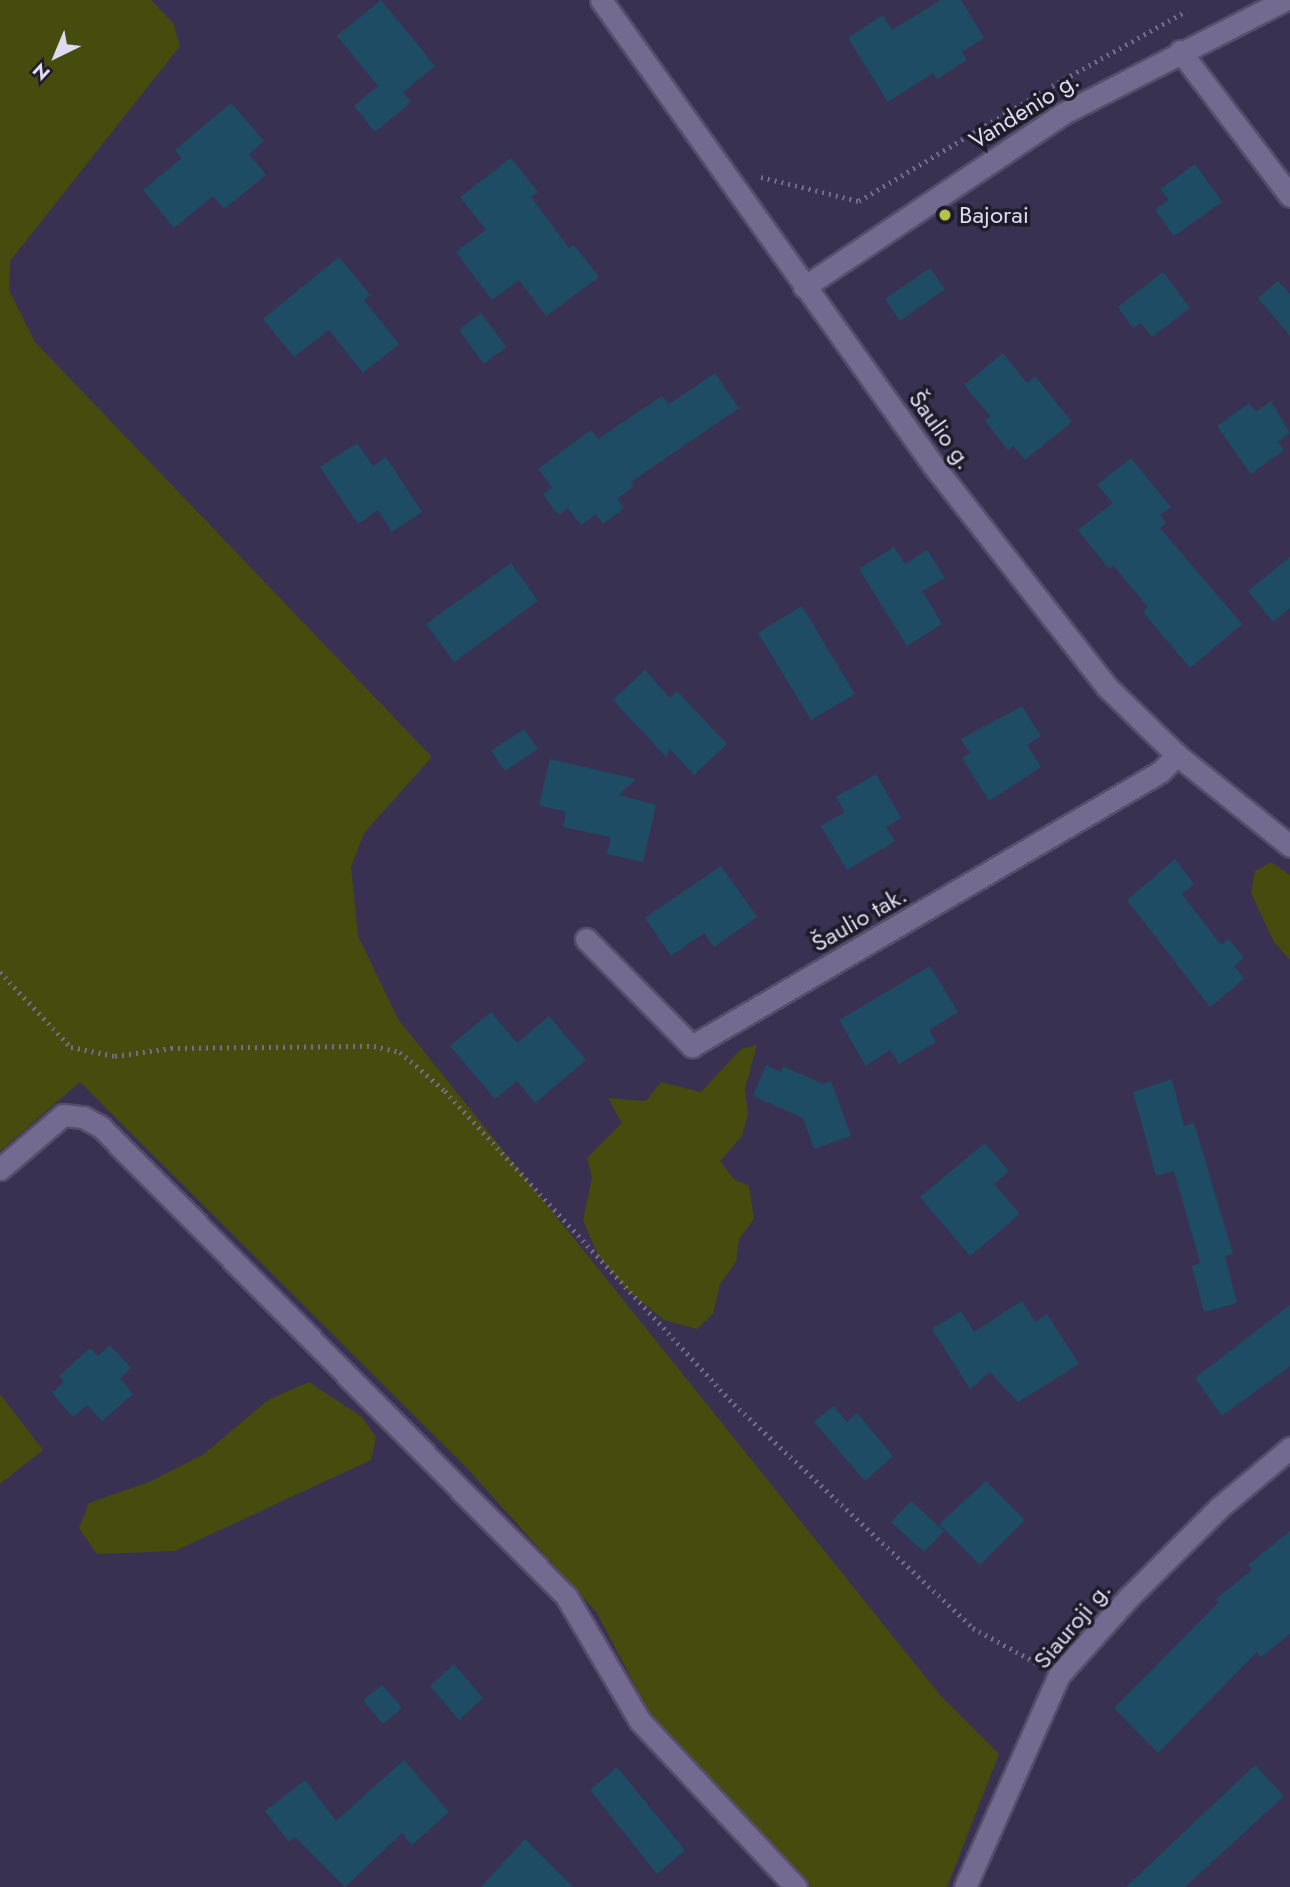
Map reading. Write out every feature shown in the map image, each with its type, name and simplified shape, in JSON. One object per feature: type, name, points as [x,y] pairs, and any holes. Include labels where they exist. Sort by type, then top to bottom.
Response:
[{"type":"street","name":"Šaulio g.","points":[[601,0],[804,287],[1026,586],[1107,687],[1177,755],[1290,846]]},
{"type":"street","name":"Vandenio g.","points":[[804,287],[1062,114],[1180,51],[1285,0]]},
{"type":"street","points":[[1180,51],[1290,196]]},
{"type":"street","name":"Šaulio tak.","points":[[586,939],[692,1046],[1137,786],[1177,755]]},
{"type":"street","points":[[0,1169],[63,1115],[83,1116],[101,1127],[566,1596],[640,1721],[796,1887]]},
{"type":"street","name":"Siauroji g.","points":[[965,1887],[1059,1675],[1129,1597],[1220,1507],[1290,1448]]},
{"type":"path","points":[[720,167],[859,201],[1158,23],[1186,11]]},
{"type":"path","points":[[0,972],[71,1047],[115,1056],[171,1048],[374,1046],[400,1052],[445,1091],[763,1432],[973,1628],[1059,1675]]},
{"type":"green space","points":[[0,0],[151,0],[173,23],[180,46],[10,261],[9,290],[35,342],[432,757],[364,833],[351,867],[358,936],[398,1019],[940,1695],[999,1754],[947,1887],[811,1887],[652,1718],[597,1613],[468,1469],[80,1082],[0,1151]]},
{"type":"green space","points":[[1271,862],[1290,875],[1290,960],[1274,942],[1251,893],[1255,871]]},
{"type":"green space","points":[[757,1045],[745,1089],[748,1115],[742,1136],[720,1161],[734,1179],[749,1186],[754,1219],[739,1239],[736,1262],[720,1284],[713,1314],[697,1329],[664,1320],[625,1288],[598,1255],[583,1220],[592,1178],[587,1158],[622,1123],[608,1098],[646,1101],[661,1082],[701,1092],[741,1049]]},
{"type":"green space","points":[[309,1382],[362,1417],[376,1437],[371,1460],[175,1551],[97,1554],[79,1528],[89,1503],[149,1482],[204,1454],[268,1400]]},
{"type":"green space","points":[[0,1394],[43,1450],[0,1484]]},
{"type":"building","points":[[381,0],[435,66],[403,92],[411,102],[375,132],[354,106],[378,86],[337,36]]},
{"type":"building","points":[[941,0],[961,0],[984,38],[962,52],[967,60],[937,79],[933,73],[888,102],[848,38],[883,15],[892,30]]},
{"type":"building","points":[[231,103],[264,141],[249,154],[266,175],[224,209],[213,196],[174,228],[143,190],[182,158],[175,150]]},
{"type":"building","points":[[511,158],[538,192],[531,197],[569,248],[574,245],[599,277],[546,316],[519,280],[492,300],[456,252],[486,230],[460,197]]},
{"type":"building","points":[[1195,164],[1222,202],[1174,236],[1155,210],[1169,200],[1160,189]]},
{"type":"building","points":[[339,257],[370,295],[364,300],[399,344],[363,373],[329,330],[294,357],[263,319]]},
{"type":"building","points":[[930,268],[945,289],[900,321],[885,299]]},
{"type":"building","points":[[1163,272],[1190,308],[1152,337],[1141,323],[1133,328],[1118,307]]},
{"type":"building","points":[[1278,281],[1290,294],[1290,336],[1258,298]]},
{"type":"building","points":[[481,313],[506,347],[484,364],[459,330]]},
{"type":"building","points":[[1003,353],[1027,383],[1035,376],[1072,422],[1025,460],[1013,446],[1008,450],[985,421],[990,416],[964,385]]},
{"type":"building","points":[[715,373],[739,408],[631,482],[634,486],[617,499],[624,508],[603,524],[596,514],[581,525],[568,508],[558,515],[543,494],[552,487],[538,469],[591,430],[598,439],[662,396],[669,404]]},
{"type":"building","points":[[1271,401],[1290,433],[1278,442],[1284,450],[1251,474],[1217,426],[1249,403],[1256,412]]},
{"type":"building","points":[[357,443],[373,466],[386,457],[422,512],[392,532],[378,510],[358,524],[320,467]]},
{"type":"building","points":[[1131,458],[1171,507],[1160,515],[1166,523],[1160,528],[1242,624],[1190,668],[1143,612],[1148,607],[1113,565],[1109,569],[1078,530],[1113,503],[1097,485]]},
{"type":"building","points":[[894,547],[905,564],[927,550],[945,578],[922,591],[942,624],[907,646],[859,569]]},
{"type":"building","points":[[1290,557],[1290,608],[1273,622],[1248,591]]},
{"type":"building","points":[[511,563],[538,601],[454,662],[426,624]]},
{"type":"building","points":[[802,606],[855,694],[811,720],[758,633]]},
{"type":"building","points":[[645,670],[670,698],[677,691],[727,744],[694,775],[669,748],[667,758],[613,700]]},
{"type":"building","points":[[1022,706],[1041,736],[1027,745],[1041,767],[989,801],[962,758],[970,753],[961,739]]},
{"type":"building","points":[[524,729],[538,749],[505,771],[491,751]]},
{"type":"building","points":[[550,759],[636,779],[619,795],[656,805],[643,862],[607,854],[611,837],[563,827],[566,812],[539,805]]},
{"type":"building","points":[[876,774],[901,818],[886,827],[895,841],[847,870],[821,826],[845,812],[836,797]]},
{"type":"building","points":[[1175,859],[1194,884],[1182,894],[1221,945],[1229,939],[1244,958],[1234,966],[1244,979],[1210,1007],[1127,900]]},
{"type":"building","points":[[721,866],[757,917],[714,947],[704,933],[671,956],[645,918]]},
{"type":"building","points":[[930,966],[958,1012],[929,1030],[936,1042],[899,1064],[890,1050],[866,1066],[839,1020]]},
{"type":"building","points":[[491,1012],[517,1043],[549,1016],[586,1060],[535,1103],[517,1081],[495,1099],[450,1046]]},
{"type":"building","points":[[766,1065],[781,1072],[783,1066],[823,1084],[831,1081],[851,1136],[814,1149],[803,1118],[753,1096]]},
{"type":"building","points":[[1172,1079],[1184,1126],[1194,1123],[1233,1254],[1225,1256],[1237,1303],[1204,1312],[1192,1266],[1200,1263],[1174,1171],[1156,1176],[1133,1092]]},
{"type":"building","points":[[985,1143],[1009,1171],[994,1184],[1020,1214],[970,1256],[920,1197]]},
{"type":"building","points":[[1022,1301],[1035,1322],[1047,1314],[1079,1364],[1018,1402],[990,1372],[970,1389],[932,1329],[961,1311],[974,1332]]},
{"type":"building","points":[[1290,1305],[1290,1366],[1222,1416],[1195,1378]]},
{"type":"building","points":[[110,1345],[131,1368],[120,1378],[133,1394],[102,1421],[87,1405],[73,1417],[52,1393],[64,1382],[59,1376],[90,1348],[98,1356]]},
{"type":"building","points":[[833,1406],[847,1422],[857,1413],[893,1456],[865,1481],[814,1422]]},
{"type":"building","points":[[986,1481],[1025,1520],[980,1565],[939,1524]]},
{"type":"building","points":[[911,1501],[944,1531],[924,1552],[891,1522]]},
{"type":"building","points":[[1290,1531],[1290,1634],[1261,1657],[1257,1652],[1158,1753],[1114,1708],[1219,1602],[1216,1599],[1252,1570],[1248,1565]]},
{"type":"building","points":[[454,1664],[483,1698],[459,1720],[430,1686]]},
{"type":"building","points":[[382,1685],[402,1708],[383,1724],[363,1700]]},
{"type":"building","points":[[404,1760],[449,1812],[412,1845],[402,1833],[345,1887],[295,1837],[289,1842],[265,1811],[305,1780],[336,1821]]},
{"type":"building","points":[[1255,1765],[1284,1796],[1185,1887],[1126,1887]]},
{"type":"building","points":[[617,1767],[685,1850],[657,1874],[590,1790]]},
{"type":"building","points":[[525,1839],[573,1887],[481,1887]]},
{"type":"place","name":"Bajorai","points":[[945,215]]}]
